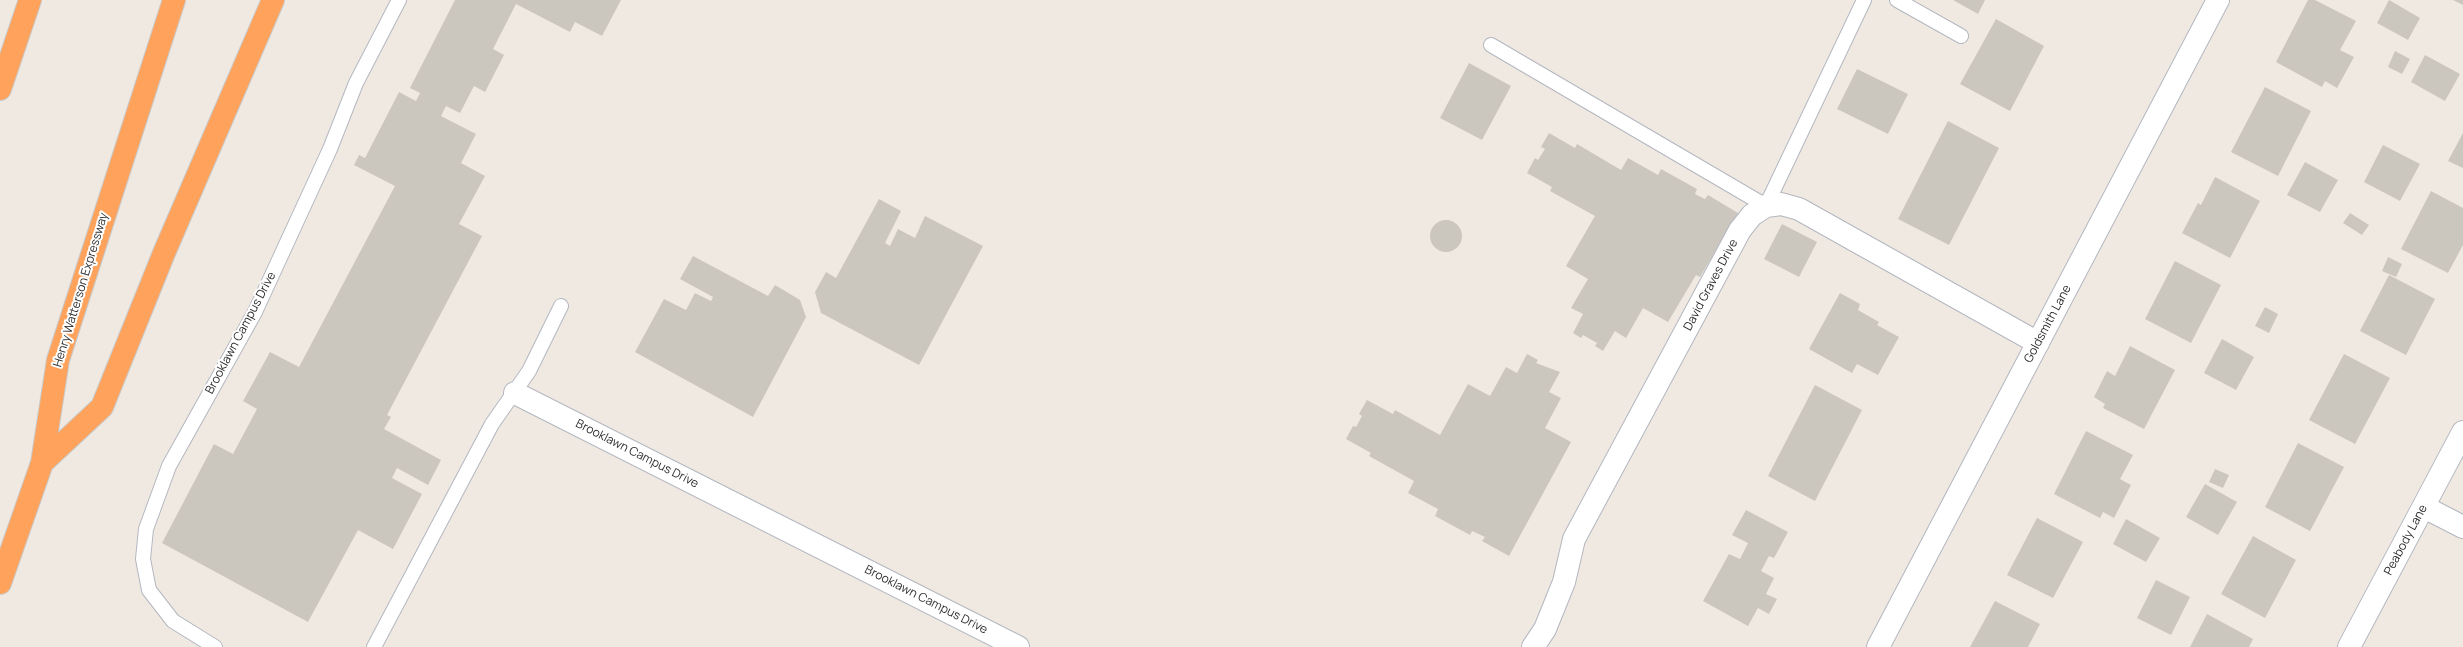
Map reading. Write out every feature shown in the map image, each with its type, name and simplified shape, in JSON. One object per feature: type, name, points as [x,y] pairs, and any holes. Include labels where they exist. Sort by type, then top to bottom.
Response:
[{"type":"highway","points":[[0,89],[30,0]]},
{"type":"highway","name":"Henry Watterson Expressway","points":[[0,583],[42,463],[58,360],[174,0]]},
{"type":"highway","points":[[42,463],[102,406],[164,253],[273,0]]},
{"type":"street","name":"Goldsmith Lane","points":[[1878,647],[2218,0]]},
{"type":"street","points":[[1766,206],[1781,204],[1799,209],[2038,344]]},
{"type":"street","name":"David Graves Drive","points":[[1534,647],[1544,629],[1564,582],[1574,539],[1740,230],[1752,215],[1766,206]]},
{"type":"street","name":"Brooklawn Campus Drive","points":[[515,392],[1018,647]]},
{"type":"street","name":"Peabody Lane","points":[[2350,647],[2463,432]]},
{"type":"street","points":[[2424,507],[2463,527]]},
{"type":"lane","name":"Brooklawn Campus Drive","points":[[215,647],[172,621],[149,590],[143,559],[146,529],[169,466],[255,312],[330,149],[356,83],[399,0]]},
{"type":"lane","points":[[1491,45],[1766,206],[1864,0]]},
{"type":"lane","points":[[1897,0],[1961,36]]},
{"type":"lane","points":[[374,647],[492,424],[529,371],[560,306]]},
{"type":"building","points":[[455,0],[621,0],[602,36],[575,22],[570,32],[516,4],[493,49],[504,55],[485,92],[474,86],[460,113],[446,106],[441,116],[476,134],[461,163],[485,176],[459,224],[482,236],[387,415],[391,417],[384,429],[441,460],[428,485],[397,468],[392,478],[422,494],[393,549],[358,530],[308,622],[162,543],[214,444],[233,454],[257,409],[243,401],[270,352],[299,367],[395,186],[354,165],[359,155],[365,158],[399,92],[416,101],[420,93],[410,88]]},
{"type":"building","points":[[1953,0],[1985,0],[1978,14]]},
{"type":"building","points":[[2308,0],[2315,0],[2356,21],[2340,50],[2354,57],[2337,88],[2325,81],[2322,87],[2276,62]]},
{"type":"building","points":[[2389,0],[2420,18],[2408,40],[2377,23]]},
{"type":"building","points":[[2453,0],[2463,0],[2463,5]]},
{"type":"building","points":[[1996,19],[2044,46],[2010,111],[1960,84]]},
{"type":"building","points":[[2395,51],[2410,59],[2402,74],[2388,67]]},
{"type":"building","points":[[2425,55],[2460,74],[2445,101],[2411,82]]},
{"type":"building","points":[[1469,63],[1511,86],[1482,140],[1440,118]]},
{"type":"building","points":[[1857,69],[1908,94],[1888,134],[1837,109]]},
{"type":"building","points":[[2265,87],[2311,111],[2278,176],[2231,152]]},
{"type":"building","points":[[1948,121],[1999,148],[1949,245],[1898,219]]},
{"type":"building","points":[[1549,133],[1575,148],[1577,144],[1621,170],[1628,158],[1658,175],[1661,169],[1697,189],[1695,194],[1705,199],[1708,195],[1738,213],[1700,277],[1696,275],[1668,322],[1643,308],[1626,338],[1615,331],[1603,351],[1595,346],[1597,343],[1583,335],[1581,338],[1573,333],[1583,314],[1571,308],[1588,279],[1566,266],[1595,216],[1550,191],[1552,187],[1527,173],[1535,158],[1538,160],[1545,149],[1541,147]]},
{"type":"building","points":[[2463,133],[2463,168],[2448,161]]},
{"type":"building","points":[[2383,145],[2420,164],[2400,201],[2364,182]]},
{"type":"building","points":[[2305,162],[2338,180],[2320,212],[2287,195]]},
{"type":"building","points":[[2215,177],[2260,201],[2230,258],[2182,233],[2198,203],[2201,205]]},
{"type":"building","points":[[2431,191],[2463,208],[2463,245],[2448,273],[2401,249]]},
{"type":"building","points":[[879,199],[901,211],[885,243],[890,246],[898,229],[915,238],[925,216],[983,246],[919,365],[821,313],[815,292],[826,272],[836,278]]},
{"type":"building","points":[[2350,213],[2369,225],[2362,235],[2343,223]]},
{"type":"building","points":[[1443,220],[1449,220],[1459,227],[1462,236],[1461,242],[1455,249],[1449,252],[1443,252],[1433,245],[1430,239],[1430,233],[1437,223]]},
{"type":"building","points":[[1782,224],[1817,242],[1799,277],[1764,259]]},
{"type":"building","points":[[693,256],[768,296],[775,285],[800,300],[806,317],[753,417],[635,352],[664,299],[686,310],[695,293],[711,301],[713,297],[680,279]]},
{"type":"building","points":[[2388,257],[2402,264],[2396,277],[2382,271]]},
{"type":"building","points":[[2175,261],[2221,285],[2191,343],[2145,319]]},
{"type":"building","points":[[2389,275],[2435,299],[2406,355],[2360,331]]},
{"type":"building","points":[[1840,293],[1860,304],[1858,310],[1879,322],[1877,325],[1899,337],[1878,375],[1857,364],[1852,373],[1809,349]]},
{"type":"building","points":[[2265,307],[2278,314],[2269,333],[2255,326]]},
{"type":"building","points":[[2222,339],[2254,357],[2236,390],[2204,373]]},
{"type":"building","points":[[2130,346],[2175,370],[2144,429],[2103,408],[2105,404],[2094,397],[2107,371],[2115,376]]},
{"type":"building","points":[[1527,354],[1538,360],[1536,363],[1560,372],[1549,392],[1561,398],[1545,428],[1571,442],[1509,556],[1482,541],[1485,537],[1472,531],[1470,535],[1435,516],[1438,509],[1408,493],[1414,481],[1369,456],[1371,453],[1346,439],[1353,426],[1356,427],[1362,416],[1359,414],[1367,400],[1393,414],[1395,410],[1440,435],[1468,384],[1490,396],[1506,367],[1517,373]]},
{"type":"building","points":[[2344,354],[2390,378],[2355,444],[2309,420]]},
{"type":"building","points":[[1815,385],[1862,410],[1815,501],[1768,476]]},
{"type":"building","points":[[2086,431],[2133,455],[2120,479],[2131,485],[2114,518],[2103,512],[2100,518],[2054,494]]},
{"type":"building","points":[[2298,443],[2344,467],[2310,531],[2265,507]]},
{"type":"building","points":[[2215,469],[2229,475],[2223,488],[2209,482]]},
{"type":"building","points":[[2205,484],[2237,502],[2218,535],[2186,517]]},
{"type":"building","points":[[1746,510],[1788,532],[1774,558],[1769,556],[1761,571],[1774,578],[1766,594],[1777,599],[1769,614],[1758,608],[1748,626],[1703,601],[1729,554],[1740,559],[1748,543],[1732,535]]},
{"type":"building","points":[[2037,518],[2083,542],[2053,598],[2007,575]]},
{"type":"building","points":[[2126,519],[2160,538],[2146,562],[2113,544]]},
{"type":"building","points":[[2253,536],[2296,560],[2265,618],[2221,594]]},
{"type":"building","points":[[2156,580],[2190,597],[2171,635],[2137,618]]},
{"type":"building","points":[[1995,601],[2040,624],[2028,647],[1970,647]]},
{"type":"building","points":[[2207,614],[2253,639],[2249,647],[2190,647]]}]
